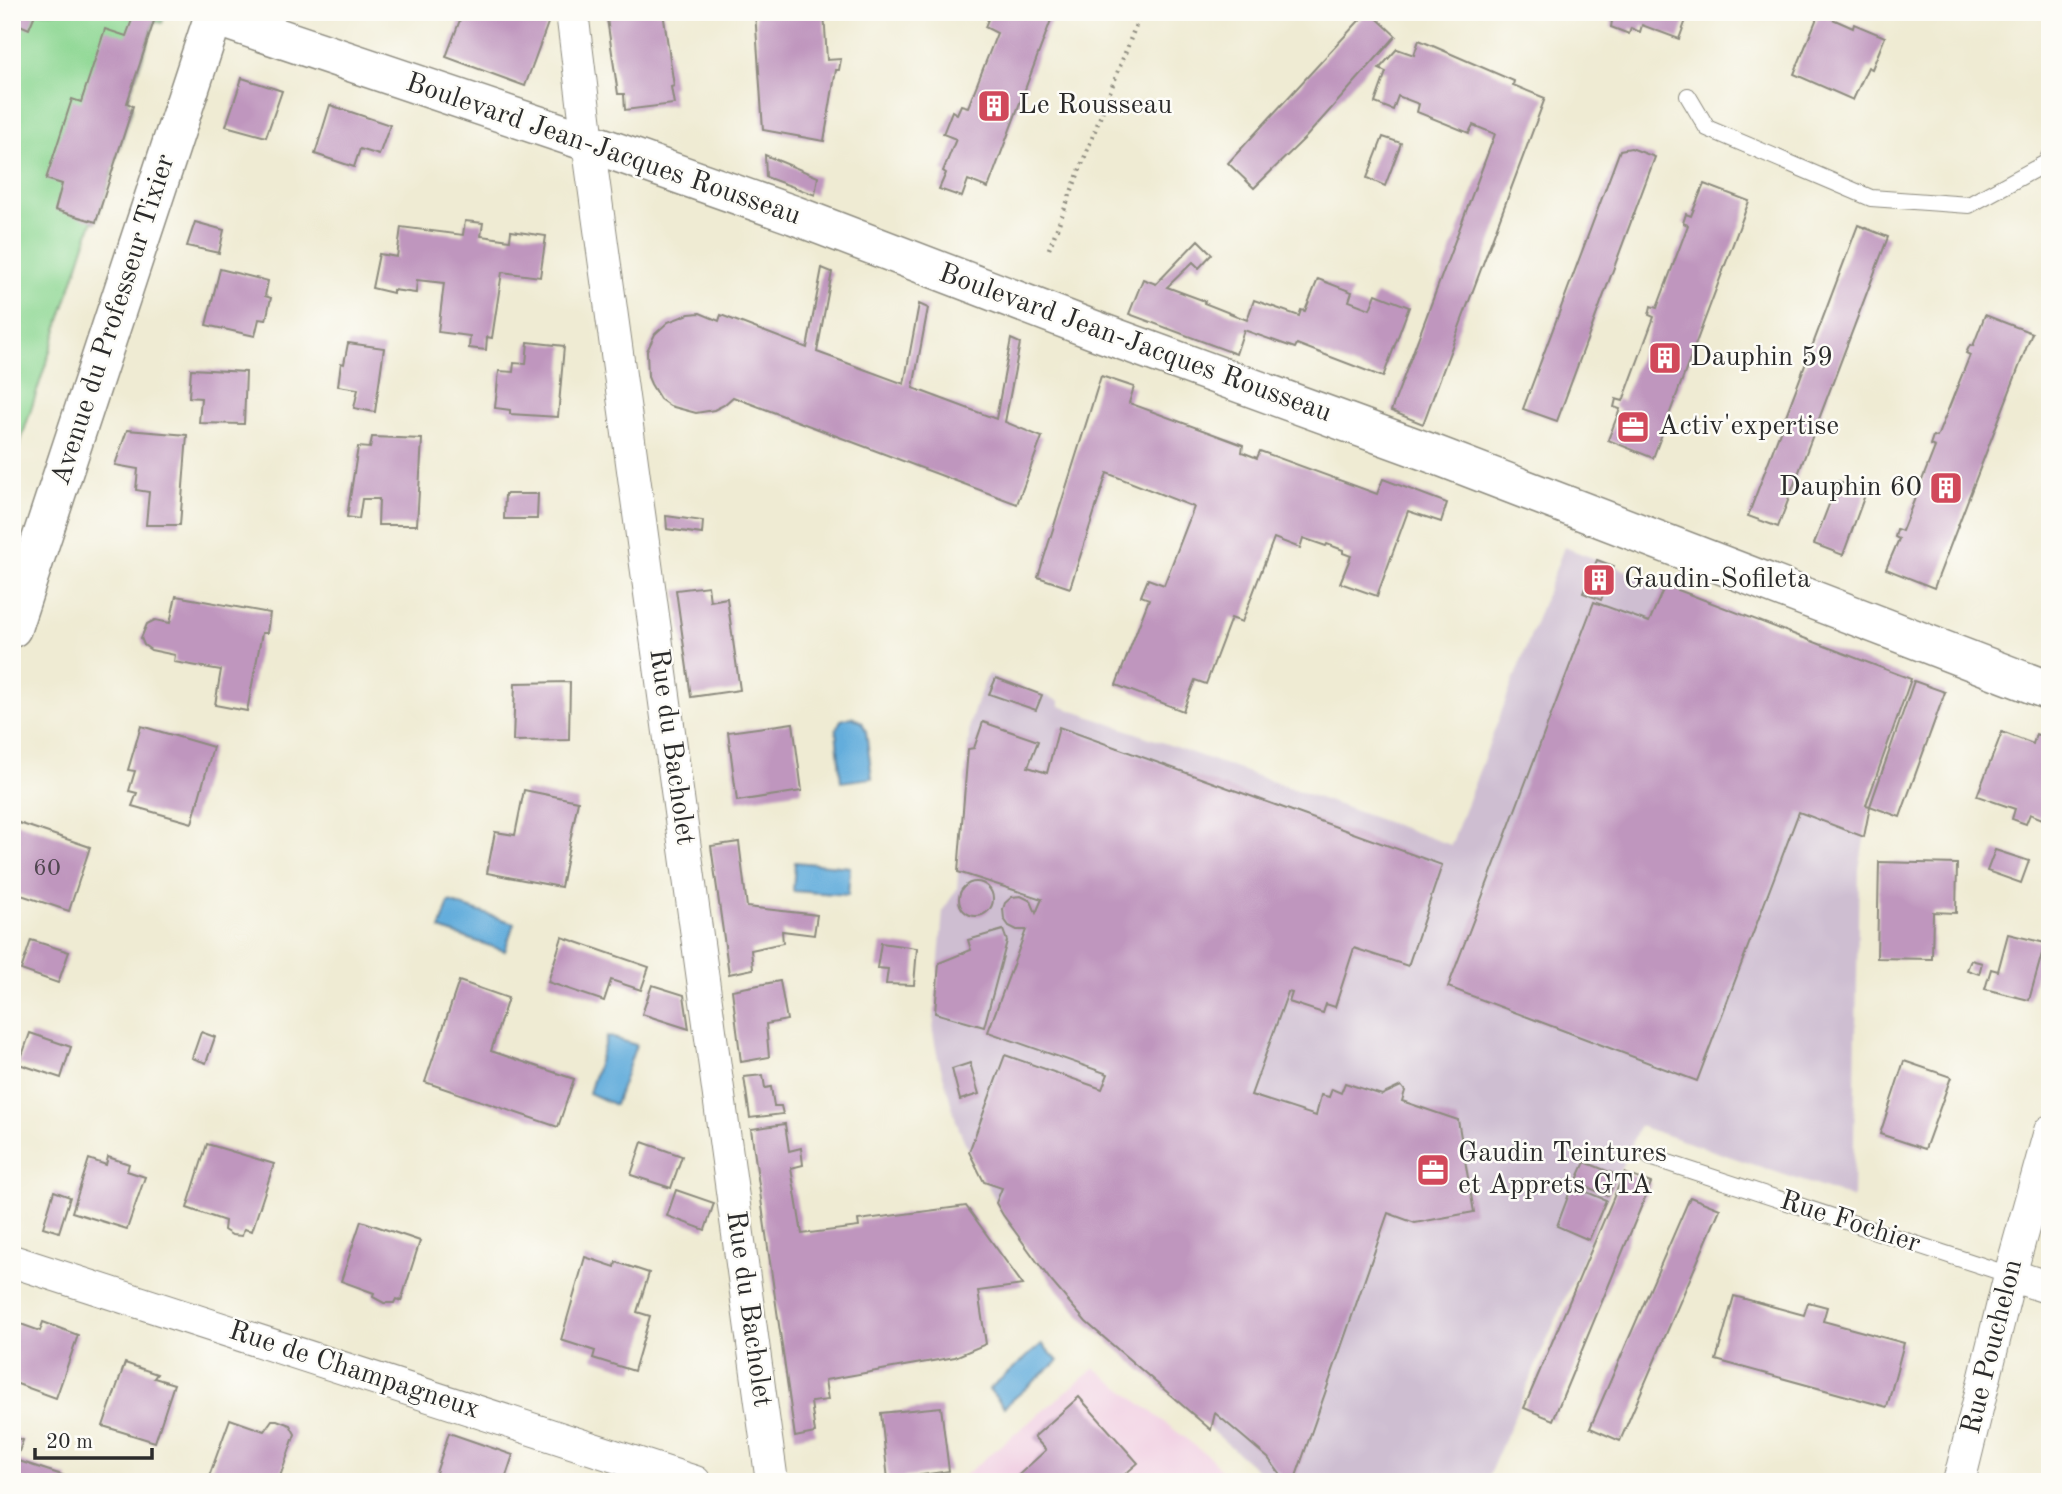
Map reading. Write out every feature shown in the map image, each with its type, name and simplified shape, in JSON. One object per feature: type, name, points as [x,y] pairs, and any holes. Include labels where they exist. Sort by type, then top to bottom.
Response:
[{"type":"main road","name":"Boulevard Jean-Jacques Rousseau","points":[[214,14],[794,215],[1094,330],[1436,455],[2050,691]]},
{"type":"main road","name":"Avenue du Professeur Tixier","points":[[12,628],[214,14]]},
{"type":"street","name":"Rue du Bacholet","points":[[572,12],[772,1482]]},
{"type":"street","name":"Rue Pouchelon","points":[[1959,1482],[2010,1275],[2050,1131]]},
{"type":"street","name":"Rue de Champagneux","points":[[12,1261],[695,1482]]},
{"type":"street","name":"Rue Fochier","points":[[2010,1275],[2050,1288]]},
{"type":"lane","points":[[1688,96],[1707,128],[1871,198],[1969,205],[2046,163],[2050,155]]},
{"type":"lane","name":"Rue Fochier","points":[[1650,1157],[2010,1275]]},
{"type":"path","points":[[1049,249],[1141,12]]},
{"type":"shaded area","points":[[1564,547],[1911,679],[1866,805],[1870,806],[1859,868],[1853,1198],[1639,1126],[1486,1482],[1267,1482],[1259,1471],[1086,1322],[1010,1226],[969,1152],[957,1124],[933,1032],[943,910],[957,889],[970,723],[988,674],[1060,701],[1060,706],[1451,845]]},
{"type":"shaded area","points":[[1095,1368],[1212,1459],[1230,1482],[956,1482]]},
{"type":"green space","points":[[12,12],[165,12],[162,23],[155,21],[127,103],[133,106],[96,222],[92,222],[12,468]]},
{"type":"water","points":[[852,717],[862,722],[866,731],[872,778],[841,782],[836,730],[841,720]]},
{"type":"water","points":[[795,862],[850,867],[848,895],[793,891]]},
{"type":"water","points":[[449,902],[514,923],[505,951],[440,929]]},
{"type":"water","points":[[607,1036],[636,1045],[615,1105],[589,1093]]},
{"type":"water","points":[[1042,1344],[1058,1361],[1004,1407],[989,1389]]},
{"type":"building","points":[[12,12],[36,12],[29,29],[18,24],[12,37]]},
{"type":"building","points":[[135,12],[155,18],[127,103],[133,106],[96,222],[55,210],[62,184],[46,179],[72,99],[81,102],[105,29],[126,36]]},
{"type":"building","points":[[463,12],[552,12],[525,86],[446,57]]},
{"type":"building","points":[[606,12],[663,12],[674,86],[671,87],[674,104],[625,110],[624,94],[618,94]]},
{"type":"building","points":[[755,12],[824,12],[827,60],[841,59],[839,70],[836,70],[824,141],[763,130]]},
{"type":"building","name":"Le Rousseau","points":[[991,12],[1054,12],[988,188],[968,180],[962,197],[939,189],[956,139],[943,134],[952,111],[957,114],[961,105],[968,107],[997,33],[985,27]]},
{"type":"building","points":[[1367,12],[1396,36],[1305,138],[1254,188],[1228,163]]},
{"type":"building","points":[[1606,12],[1689,12],[1679,39],[1642,25],[1640,32],[1631,28],[1629,34],[1611,27],[1612,21],[1604,18]]},
{"type":"building","points":[[1819,13],[1853,28],[1854,24],[1885,37],[1872,69],[1868,67],[1853,100],[1794,74]]},
{"type":"building","points":[[1419,40],[1514,81],[1513,85],[1545,98],[1423,424],[1391,411],[1495,134],[1473,125],[1469,133],[1417,112],[1419,104],[1398,96],[1393,110],[1375,103],[1386,72],[1379,69],[1397,49],[1414,55]]},
{"type":"building","points":[[242,78],[282,91],[266,137],[226,126]]},
{"type":"building","points":[[330,105],[390,125],[379,155],[360,149],[354,167],[315,154]]},
{"type":"building","points":[[1383,137],[1401,143],[1385,186],[1367,178]]},
{"type":"building","points":[[1631,148],[1655,157],[1557,421],[1523,409],[1620,150]]},
{"type":"building","points":[[765,155],[818,177],[815,195],[766,177]]},
{"type":"building","name":"Dauphin 59","points":[[1704,184],[1749,201],[1653,458],[1608,440],[1620,409],[1614,407],[1616,399],[1623,401],[1654,317],[1649,315],[1651,306],[1657,308],[1688,225],[1683,223],[1686,214],[1691,216]]},
{"type":"building","points":[[465,221],[483,223],[481,236],[510,240],[511,231],[546,236],[540,277],[502,272],[492,338],[487,337],[486,350],[469,348],[470,336],[438,332],[444,283],[417,280],[416,293],[393,290],[393,293],[372,288],[379,254],[397,257],[401,227],[463,235]]},
{"type":"building","points":[[195,222],[224,230],[219,253],[187,246]]},
{"type":"building","points":[[1858,225],[1888,237],[1778,527],[1748,516]]},
{"type":"building","points":[[1198,240],[1212,254],[1199,268],[1193,262],[1167,287],[1247,320],[1254,300],[1299,316],[1301,310],[1305,311],[1318,279],[1352,292],[1349,301],[1370,309],[1376,294],[1409,307],[1383,377],[1297,344],[1295,348],[1244,330],[1236,354],[1129,314],[1143,279],[1156,284]]},
{"type":"building","points":[[822,268],[832,272],[817,352],[904,384],[919,304],[928,308],[913,388],[996,419],[1011,339],[1020,343],[1005,422],[1042,437],[1017,504],[733,397],[714,410],[696,413],[670,406],[660,399],[648,377],[647,351],[655,334],[668,322],[700,313],[719,321],[721,315],[807,348]]},
{"type":"building","points":[[220,269],[268,281],[265,296],[271,298],[266,320],[259,319],[255,336],[206,325]]},
{"type":"building","name":"Dauphin 60","points":[[1985,315],[2032,333],[1934,588],[1886,569],[1899,539],[1895,537],[1897,529],[1902,531],[1935,447],[1930,445],[1933,436],[1937,437],[1970,355],[1966,353],[1970,345],[1973,346]]},
{"type":"building","points":[[528,342],[564,346],[558,417],[510,414],[510,410],[495,408],[499,371],[513,372],[514,363],[526,364]]},
{"type":"building","points":[[348,343],[384,348],[375,412],[354,408],[358,389],[338,386],[341,363],[344,364]]},
{"type":"building","points":[[191,369],[246,372],[244,424],[199,423],[201,398],[189,397]]},
{"type":"building","points":[[1101,376],[1134,387],[1129,403],[1243,445],[1242,452],[1257,458],[1260,451],[1377,494],[1383,479],[1447,503],[1441,522],[1408,511],[1377,596],[1340,583],[1351,556],[1343,553],[1343,550],[1303,538],[1300,548],[1274,538],[1242,622],[1231,618],[1206,684],[1195,680],[1183,711],[1116,685],[1149,599],[1141,596],[1148,579],[1164,585],[1194,507],[1107,473],[1070,588],[1038,577]]},
{"type":"building","points":[[127,430],[187,435],[180,525],[146,525],[149,492],[136,490],[138,469],[115,465]]},
{"type":"building","points":[[372,437],[422,439],[417,525],[378,525],[379,499],[362,499],[359,519],[347,517],[358,447],[370,448]]},
{"type":"building","points":[[1838,481],[1866,492],[1843,555],[1814,544]]},
{"type":"building","points":[[505,494],[538,494],[537,519],[504,519]]},
{"type":"building","points":[[666,516],[703,521],[702,534],[667,529]]},
{"type":"building","name":"Gaudin-Sofileta","points":[[1597,560],[1614,566],[1601,600],[1583,593]]},
{"type":"building","points":[[1665,585],[1911,679],[1866,805],[1870,806],[1864,837],[1799,812],[1697,1081],[1448,987],[1594,602],[1649,622]]},
{"type":"building","points":[[708,586],[710,601],[727,598],[740,690],[691,697],[676,590]]},
{"type":"building","points":[[176,596],[270,613],[267,633],[262,633],[247,711],[215,705],[221,670],[174,662],[175,655],[151,650],[144,645],[141,638],[147,624],[155,620],[170,623]]},
{"type":"building","points":[[996,678],[1042,695],[1036,710],[989,694]]},
{"type":"building","points":[[1914,681],[1945,692],[1900,817],[1870,806]]},
{"type":"building","points":[[570,682],[569,740],[513,741],[515,683]]},
{"type":"building","points":[[983,722],[1038,741],[1028,767],[1047,773],[1059,727],[1442,865],[1408,966],[1354,948],[1335,1007],[1326,1004],[1323,1013],[1289,1002],[1292,993],[1288,992],[1251,1095],[1316,1116],[1321,1095],[1329,1097],[1332,1089],[1341,1093],[1345,1083],[1382,1095],[1401,1086],[1405,1091],[1402,1101],[1458,1120],[1474,1212],[1415,1223],[1388,1213],[1294,1482],[1286,1482],[1268,1458],[1215,1413],[1211,1430],[1086,1322],[1051,1281],[1003,1215],[996,1203],[1002,1188],[984,1182],[969,1152],[1005,1055],[1102,1089],[1108,1074],[988,1032],[1026,930],[1009,926],[1004,919],[1005,903],[1012,897],[1021,896],[1031,901],[1036,913],[1042,899],[958,872],[968,749],[974,748]]},
{"type":"building","points":[[793,723],[802,791],[737,801],[728,732]]},
{"type":"building","points":[[141,726],[213,747],[192,823],[132,806],[137,793],[129,791],[135,771],[128,770]]},
{"type":"building","points":[[2002,732],[2033,744],[2036,734],[2050,740],[2050,822],[2030,814],[2026,824],[2012,819],[2015,809],[1977,796]]},
{"type":"building","points":[[524,790],[578,801],[561,887],[487,873],[495,832],[515,835]]},
{"type":"building","points":[[13,821],[90,847],[69,911],[12,892]]},
{"type":"building","points":[[739,842],[747,907],[817,915],[814,935],[782,931],[783,943],[751,950],[753,969],[729,974],[711,846]]},
{"type":"building","points":[[1995,850],[2029,861],[2021,883],[1987,871]]},
{"type":"building","points":[[1879,862],[1957,864],[1956,913],[1933,912],[1932,959],[1877,958]]},
{"type":"building","points":[[976,882],[988,887],[993,899],[988,911],[976,916],[964,911],[959,899],[964,887]]},
{"type":"building","points":[[1003,930],[1007,941],[984,1027],[935,1013],[939,963],[971,950],[968,940]]},
{"type":"building","points":[[2008,934],[2045,943],[2029,1000],[1985,989],[1991,969],[1998,971]]},
{"type":"building","points":[[562,937],[649,967],[641,990],[611,980],[604,1001],[548,982]]},
{"type":"building","points":[[31,940],[69,952],[58,983],[21,970]]},
{"type":"building","points":[[881,943],[917,948],[914,985],[886,984],[888,969],[877,968]]},
{"type":"building","points":[[1971,960],[1982,963],[1979,974],[1967,970]]},
{"type":"building","points":[[459,981],[508,998],[491,1051],[574,1079],[558,1127],[425,1082]]},
{"type":"building","points":[[780,981],[787,1020],[766,1024],[769,1057],[741,1062],[732,990]]},
{"type":"building","points":[[652,985],[684,995],[689,1029],[642,1014]]},
{"type":"building","points":[[201,1032],[215,1037],[206,1063],[192,1058]]},
{"type":"building","points":[[30,1033],[71,1047],[61,1078],[19,1064]]},
{"type":"building","points":[[1904,1061],[1951,1077],[1925,1149],[1880,1134]]},
{"type":"building","points":[[970,1063],[979,1094],[960,1100],[952,1069]]},
{"type":"building","points":[[763,1075],[765,1088],[771,1087],[774,1106],[781,1106],[783,1114],[750,1118],[744,1077]]},
{"type":"building","points":[[785,1124],[789,1151],[801,1148],[803,1165],[791,1168],[802,1234],[859,1227],[858,1220],[966,1206],[1023,1285],[978,1291],[986,1344],[955,1357],[825,1380],[828,1400],[811,1402],[815,1433],[795,1437],[751,1129]]},
{"type":"building","points":[[642,1142],[682,1156],[671,1188],[631,1175]]},
{"type":"building","points":[[207,1144],[274,1164],[252,1231],[244,1229],[242,1236],[232,1235],[224,1230],[225,1221],[187,1208]]},
{"type":"building","points":[[108,1157],[129,1164],[127,1171],[145,1177],[127,1229],[72,1212],[89,1159],[106,1165]]},
{"type":"building","points":[[1585,1162],[1617,1175],[1608,1196],[1576,1182]]},
{"type":"building","points":[[1624,1173],[1651,1183],[1553,1420],[1524,1408]]},
{"type":"building","points":[[1572,1186],[1606,1200],[1589,1240],[1557,1226]]},
{"type":"building","points":[[676,1190],[714,1203],[705,1230],[667,1216]]},
{"type":"building","points":[[54,1191],[70,1197],[59,1232],[43,1227]]},
{"type":"building","points":[[1690,1197],[1720,1209],[1620,1441],[1590,1428]]},
{"type":"building","points":[[361,1221],[420,1241],[401,1301],[396,1299],[394,1303],[384,1303],[373,1297],[374,1293],[341,1281]]},
{"type":"building","points":[[585,1257],[615,1267],[616,1262],[649,1273],[637,1312],[650,1316],[634,1371],[593,1358],[595,1351],[561,1340]]},
{"type":"building","points":[[1734,1296],[1804,1315],[1808,1302],[1827,1307],[1823,1321],[1904,1343],[1887,1407],[1716,1360]]},
{"type":"building","points":[[43,1322],[78,1335],[56,1398],[12,1382],[12,1342],[18,1323],[40,1331]]},
{"type":"building","points":[[125,1363],[157,1374],[154,1378],[174,1384],[155,1442],[103,1426]]},
{"type":"building","points":[[1079,1397],[1138,1463],[1116,1482],[1011,1482],[1046,1450],[1034,1437]]},
{"type":"building","points":[[941,1407],[949,1471],[888,1480],[881,1413]]},
{"type":"building","points":[[230,1419],[264,1431],[272,1420],[290,1425],[295,1434],[278,1482],[207,1482]]},
{"type":"building","points":[[449,1433],[513,1455],[504,1482],[433,1482]]},
{"type":"building","points":[[12,1436],[23,1440],[16,1460],[68,1477],[67,1482],[12,1482]]},
{"type":"place","name":"Le Rousseau","points":[[994,106]]},
{"type":"place","name":"Dauphin 59","points":[[1665,358]]},
{"type":"place","name":"Activ'expertise","points":[[1633,427]]},
{"type":"place","name":"Dauphin 60","points":[[1946,488]]},
{"type":"place","name":"Gaudin-Sofileta","points":[[1599,580]]},
{"type":"place","name":"Gaudin Teintures et Apprets GTA","points":[[1433,1170]]}]
